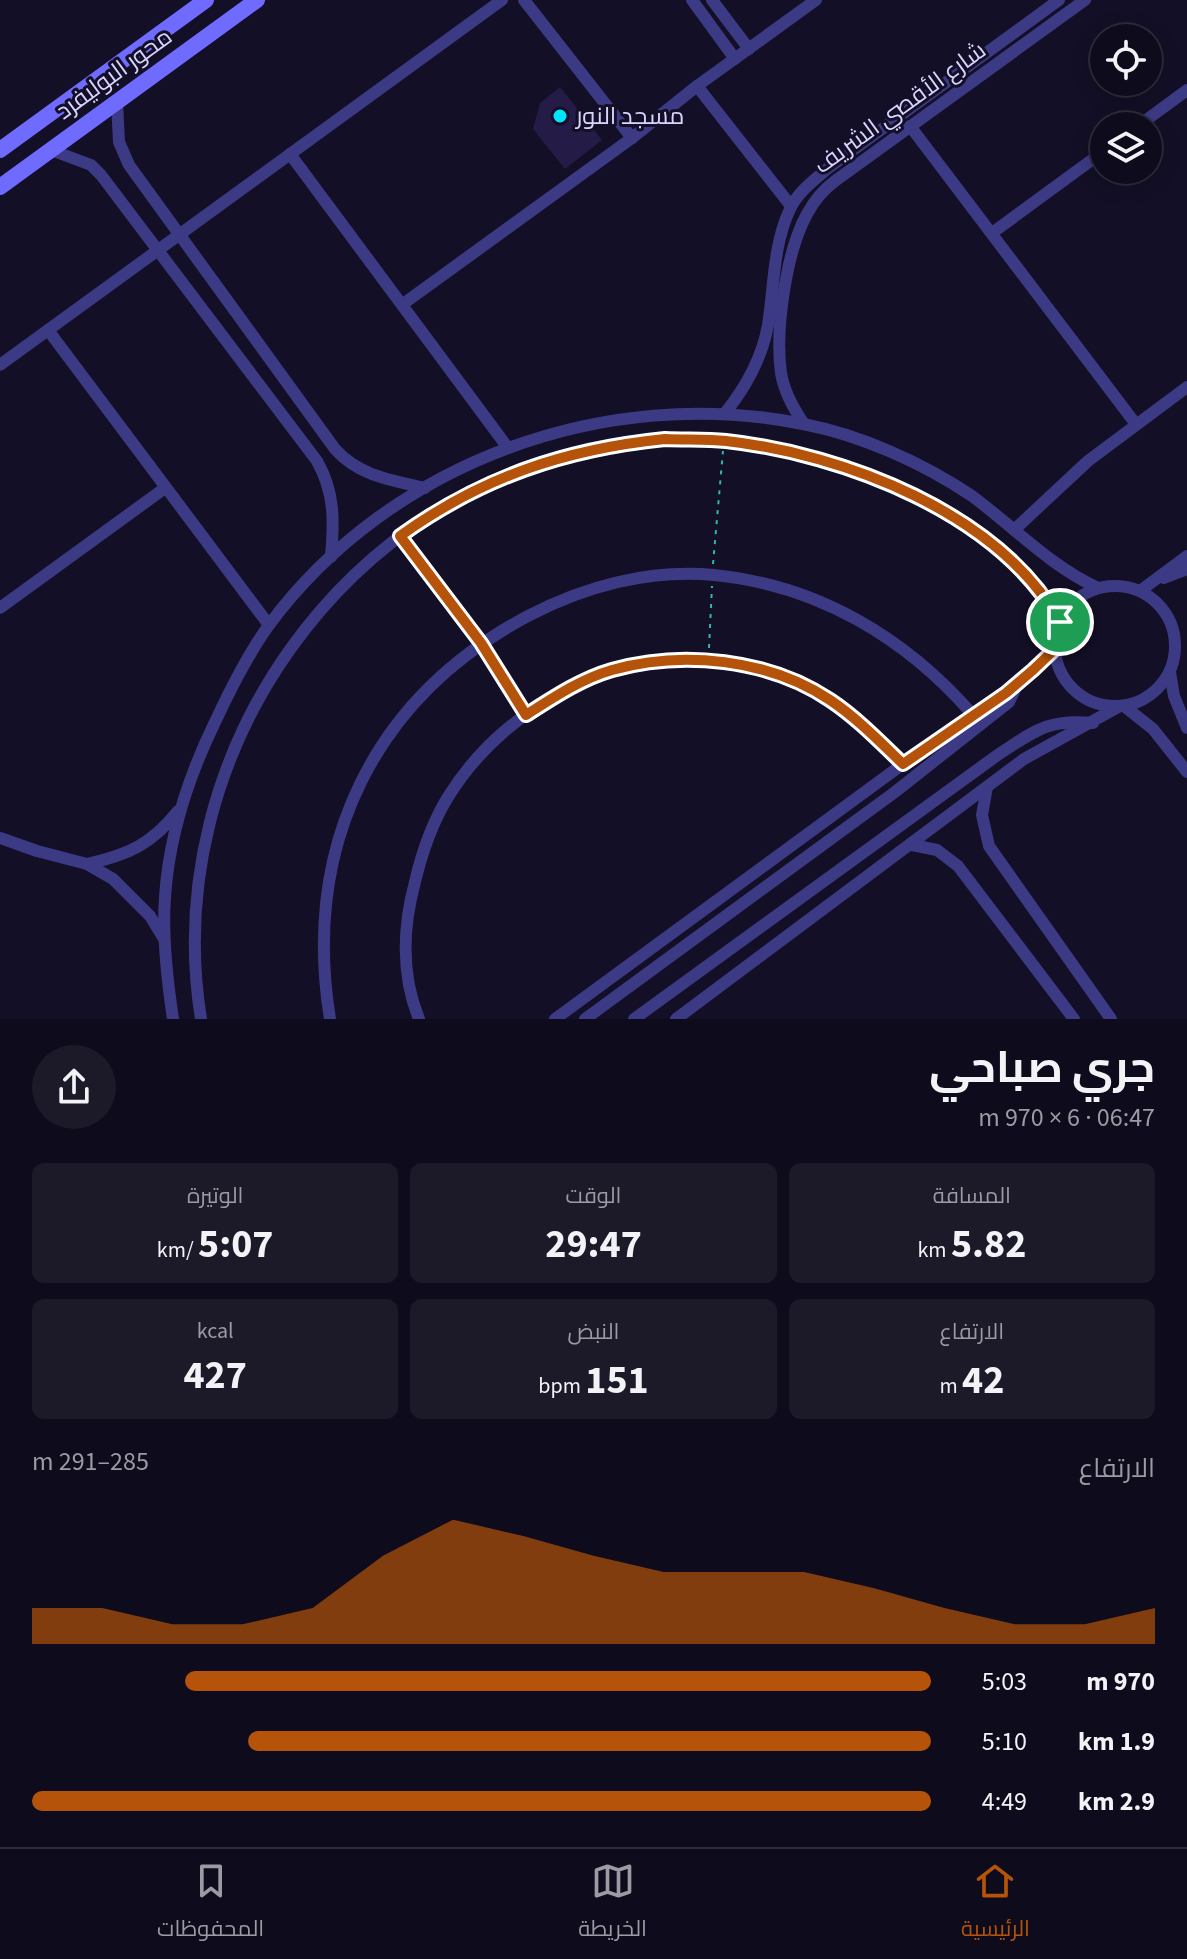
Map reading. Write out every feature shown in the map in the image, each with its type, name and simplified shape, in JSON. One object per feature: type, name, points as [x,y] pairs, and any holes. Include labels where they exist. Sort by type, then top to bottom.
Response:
[{"type":"street","name":"محور البوليفرد","points":[[0,150],[206,0]]},
{"type":"street","name":"محور البوليفرد","points":[[0,187],[257,0]]},
{"type":"street","points":[[0,365],[502,0]]},
{"type":"street","points":[[524,0],[632,138]]},
{"type":"street","points":[[692,0],[735,59]]},
{"type":"street","points":[[712,0],[749,49]]},
{"type":"street","points":[[403,304],[816,0]]},
{"type":"street","name":"شارع الأقصي الشريف","points":[[725,413],[748,381],[763,346],[778,250],[791,206],[827,169],[1059,0]]},
{"type":"street","name":"شارع الأقصي الشريف","points":[[804,424],[786,393],[780,358],[785,290],[801,226],[813,204],[827,187],[1085,0]]},
{"type":"street","points":[[697,86],[791,206]]},
{"type":"street","points":[[1157,112],[1187,90]]},
{"type":"street","points":[[117,102],[117,129],[123,155],[343,458],[365,472],[425,488]]},
{"type":"street","points":[[910,126],[1135,423]]},
{"type":"street","points":[[51,150],[91,165],[159,249],[317,461],[332,495],[331,557]]},
{"type":"street","points":[[290,154],[508,448]]},
{"type":"street","points":[[992,233],[1090,161]]},
{"type":"street","points":[[48,330],[269,625]]},
{"type":"street","points":[[1014,530],[1088,461],[1187,387]]},
{"type":"street","points":[[173,1019],[164,939],[171,848],[201,752],[214,723],[269,625],[331,557],[374,521],[457,470],[548,434],[596,422],[644,415],[725,413],[804,424],[885,450],[929,471],[971,496],[1065,570],[1098,588]]},
{"type":"street","points":[[201,1019],[195,965],[196,895],[208,827],[229,762],[259,699],[318,612],[347,581],[400,536],[487,484],[567,455],[614,444],[665,439],[724,440],[798,453],[840,464],[922,499],[960,522],[1007,558],[1040,591],[1060,622]]},
{"type":"street","points":[[0,608],[165,488]]},
{"type":"street","points":[[1140,591],[1187,556]]},
{"type":"street","points":[[1157,578],[1166,578],[1187,569]]},
{"type":"street","points":[[330,1019],[323,962],[326,904],[354,798],[377,752],[406,711],[441,674],[481,643],[552,604],[590,589],[657,576],[712,575],[788,590],[839,609],[869,625],[922,663],[947,685],[973,715]]},
{"type":"street","points":[[676,1019],[1024,759],[1122,706],[1147,698],[1164,682],[1176,648],[1170,620],[1152,598],[1140,591],[1126,587],[1098,588],[1075,601],[1060,622],[1055,649],[1058,665],[1075,692],[1104,706],[1122,706],[1153,729],[1187,772]]},
{"type":"street","points":[[1176,648],[1187,637]]},
{"type":"street","points":[[555,1019],[1020,681],[1055,649]]},
{"type":"street","points":[[419,1019],[408,978],[405,942],[409,905],[430,833],[447,799],[469,767],[496,739],[567,688],[612,670],[660,661],[708,661],[750,667],[791,679],[828,699],[861,724],[903,764]]},
{"type":"street","points":[[1170,672],[1174,696],[1187,728]]},
{"type":"street","points":[[585,1019],[895,792],[1009,702],[1020,681]]},
{"type":"street","points":[[634,1019],[1024,737],[1037,729],[1067,721],[1093,723]]},
{"type":"street","points":[[988,785],[982,815],[989,846],[1111,1019]]},
{"type":"street","points":[[87,864],[118,858],[143,845],[165,827],[183,806]]},
{"type":"street","points":[[0,838],[87,864],[113,879],[133,897],[164,939]]},
{"type":"street","points":[[912,845],[937,850],[958,866],[1074,1019]]},
{"type":"path","points":[[708,661],[724,440]]},
{"type":"path","points":[[400,536],[481,643],[526,715]]},
{"type":"building","name":"مسجد النور","points":[[560,87],[602,140],[565,169],[533,129],[540,103]]},
{"type":"place","name":"مسجد النور","points":[[560,116]]},
{"type":"route","points":[[665,439],[724,440],[840,464],[922,499],[996,548],[1029,578],[1060,622],[1055,649],[1033,670],[1006,693],[903,764],[861,724],[828,699],[791,679],[750,667],[708,661],[660,661],[612,670],[567,688],[526,715],[481,643],[400,536],[487,484],[567,455],[614,444],[665,439]]}]
